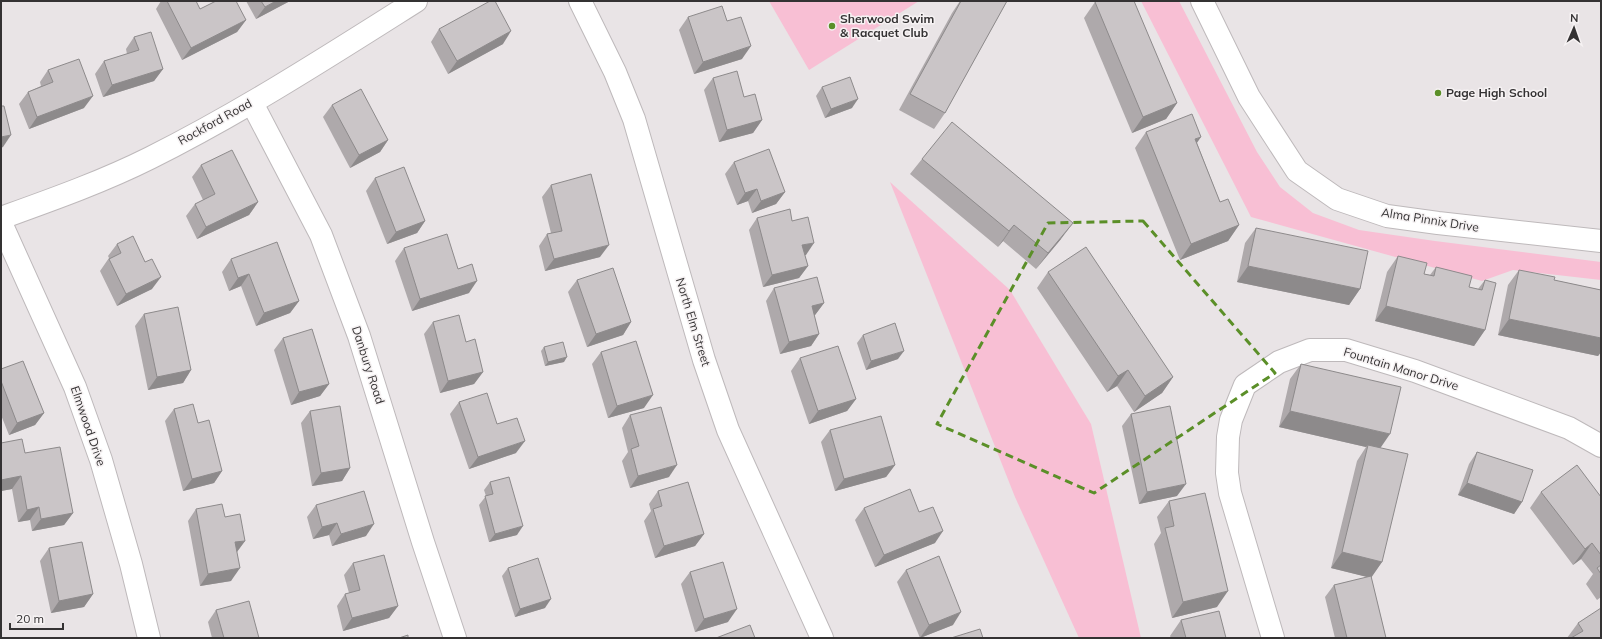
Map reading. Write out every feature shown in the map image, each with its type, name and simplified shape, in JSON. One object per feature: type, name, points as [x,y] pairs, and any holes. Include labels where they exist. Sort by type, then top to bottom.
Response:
[{"type":"street","name":"Rockford Road","points":[[1,218],[69,193],[149,158],[252,103],[416,1]]},
{"type":"street","name":"North Elm Street","points":[[580,1],[615,72],[634,119],[704,360],[728,430],[822,638]]},
{"type":"street","name":"Alma Pinnix Drive","points":[[1202,1],[1249,97],[1297,171],[1337,199],[1387,216],[1445,224],[1601,241]]},
{"type":"street","name":"Danbury Road","points":[[252,103],[321,235],[357,329],[423,542],[455,638]]},
{"type":"street","name":"Elmwood Drive","points":[[1,223],[75,387],[101,460],[131,564],[149,638]]},
{"type":"street","name":"Fountain Manor Drive","points":[[1273,638],[1230,492],[1227,473],[1228,437],[1231,420],[1245,386],[1279,362],[1310,350],[1346,350],[1414,371],[1546,418],[1576,431],[1601,446]]},
{"type":"highlighted area","points":[[1143,221],[1275,373],[1094,493],[937,424],[1048,223]]},
{"type":"shaded area","name":"Sherwood Swim & Racquet Club","points":[[769,1],[919,1],[809,70]]},
{"type":"shaded area","points":[[1141,1],[1179,1],[1257,152],[1280,187],[1313,213],[1359,230],[1601,262],[1601,280],[1513,270],[1482,281],[1251,217]]},
{"type":"shaded area","points":[[890,182],[1010,290],[1091,424],[1141,638],[1079,638],[1015,497]]},
{"type":"building","points":[[167,1],[196,1],[200,9],[216,1],[236,1],[246,20],[191,48]]},
{"type":"building","points":[[261,1],[276,1],[265,7]]},
{"type":"building","points":[[490,1],[495,1],[511,31],[457,61],[439,29]]},
{"type":"building","points":[[961,1],[1007,1],[945,113],[910,94]]},
{"type":"building","points":[[1134,1],[1177,103],[1143,117],[1095,2]]},
{"type":"building","points":[[722,6],[727,21],[741,17],[751,46],[703,62],[688,17]]},
{"type":"building","points":[[151,32],[163,69],[112,85],[104,61],[139,50],[134,37]]},
{"type":"building","points":[[79,59],[93,96],[37,117],[28,92],[53,82],[48,70]]},
{"type":"building","points":[[737,71],[744,97],[755,94],[762,120],[727,130],[713,78]]},
{"type":"building","points":[[850,77],[858,99],[831,109],[822,87]]},
{"type":"building","points":[[361,89],[388,140],[359,155],[332,105]]},
{"type":"building","points":[[1,106],[4,106],[11,135],[1,137]]},
{"type":"building","points":[[1192,114],[1201,137],[1195,139],[1220,202],[1228,199],[1239,225],[1191,244],[1146,132]]},
{"type":"building","points":[[952,122],[1073,223],[1048,253],[1014,225],[1009,231],[922,159]]},
{"type":"building","points":[[769,149],[785,192],[761,201],[757,189],[745,193],[734,162]]},
{"type":"building","points":[[232,150],[258,202],[206,227],[195,204],[215,194],[201,165]]},
{"type":"building","points":[[404,167],[425,221],[396,232],[375,178]]},
{"type":"building","points":[[591,174],[609,245],[554,259],[547,234],[562,231],[551,185]]},
{"type":"building","points":[[790,209],[792,221],[808,217],[814,243],[802,245],[808,266],[772,275],[757,218]]},
{"type":"building","points":[[1256,228],[1368,251],[1360,289],[1248,266]]},
{"type":"building","points":[[447,234],[458,269],[472,264],[477,281],[420,299],[404,248]]},
{"type":"building","points":[[133,236],[145,262],[152,259],[161,277],[126,294],[109,259],[121,253],[117,244]]},
{"type":"building","points":[[277,242],[299,301],[264,313],[249,274],[238,278],[231,259]]},
{"type":"building","points":[[1086,247],[1173,377],[1145,396],[1128,370],[1118,376],[1048,272]]},
{"type":"building","points":[[1398,256],[1427,263],[1424,274],[1434,276],[1436,267],[1472,276],[1469,287],[1482,290],[1485,280],[1496,283],[1485,330],[1386,306]]},
{"type":"building","points":[[613,268],[631,322],[596,334],[577,280]]},
{"type":"building","points":[[1519,270],[1555,277],[1554,280],[1601,290],[1601,338],[1509,319]]},
{"type":"building","points":[[817,277],[824,303],[812,306],[819,334],[789,342],[774,288]]},
{"type":"building","points":[[178,307],[191,370],[157,377],[144,314]]},
{"type":"building","points":[[459,315],[466,342],[475,339],[483,372],[448,381],[433,322]]},
{"type":"building","points":[[895,323],[904,351],[871,361],[863,335]]},
{"type":"building","points":[[312,329],[329,384],[299,392],[283,338]]},
{"type":"building","points":[[636,341],[653,395],[617,406],[601,352]]},
{"type":"building","points":[[563,342],[567,357],[548,362],[544,347]]},
{"type":"building","points":[[838,346],[856,399],[818,411],[800,358]]},
{"type":"building","points":[[23,361],[44,413],[17,423],[1,381],[1,369]]},
{"type":"building","points":[[1301,364],[1401,387],[1390,434],[1290,411]]},
{"type":"building","points":[[487,393],[497,424],[517,418],[525,441],[478,457],[459,402]]},
{"type":"building","points":[[193,404],[198,423],[209,420],[222,471],[192,479],[174,409]]},
{"type":"building","points":[[340,406],[350,468],[321,473],[310,411]]},
{"type":"building","points":[[1170,406],[1186,484],[1147,492],[1131,414]]},
{"type":"building","points":[[661,407],[677,465],[638,476],[631,449],[639,446],[630,415]]},
{"type":"building","points":[[881,416],[895,465],[844,479],[830,430]]},
{"type":"building","points":[[22,439],[25,453],[60,447],[73,513],[41,519],[39,507],[27,510],[21,476],[1,480],[1,443]]},
{"type":"building","points":[[1368,445],[1408,454],[1382,562],[1342,552]]},
{"type":"building","points":[[1477,452],[1533,470],[1522,502],[1467,483]]},
{"type":"building","points":[[1577,465],[1601,497],[1601,555],[1592,543],[1585,549],[1541,492]]},
{"type":"building","points":[[509,477],[523,526],[495,534],[485,496],[493,494],[490,482]]},
{"type":"building","points":[[688,482],[704,534],[664,546],[653,509],[662,506],[658,491]]},
{"type":"building","points":[[910,489],[919,512],[933,507],[943,531],[884,555],[864,508]]},
{"type":"building","points":[[364,491],[374,524],[341,534],[337,523],[322,527],[316,505]]},
{"type":"building","points":[[1205,493],[1228,591],[1183,602],[1165,528],[1174,526],[1169,501]]},
{"type":"building","points":[[222,504],[225,517],[240,514],[245,541],[235,542],[240,568],[208,574],[196,509]]},
{"type":"building","points":[[82,542],[93,594],[59,601],[49,548]]},
{"type":"building","points":[[384,555],[398,606],[352,618],[345,594],[360,590],[353,563]]},
{"type":"building","points":[[939,556],[961,612],[929,625],[906,570]]},
{"type":"building","points":[[538,558],[551,599],[520,609],[508,568]]},
{"type":"building","points":[[723,562],[737,609],[704,619],[690,572]]},
{"type":"building","points":[[1601,565],[1601,574],[1597,568]]},
{"type":"building","points":[[1371,576],[1386,638],[1347,638],[1334,585]]},
{"type":"building","points":[[249,601],[259,638],[224,638],[216,610]]},
{"type":"building","points":[[1601,608],[1601,638],[1571,638],[1583,631],[1578,623]]},
{"type":"building","points":[[1219,611],[1226,638],[1186,638],[1181,620]]},
{"type":"building","points":[[750,625],[755,638],[716,638]]},
{"type":"building","points":[[980,629],[983,638],[951,638]]},
{"type":"building","points":[[408,635],[408,638],[399,638]]},
{"type":"place","name":"Sherwood Swim & Racquet Club","points":[[832,26]]},
{"type":"place","name":"Page High School","points":[[1438,93]]}]
